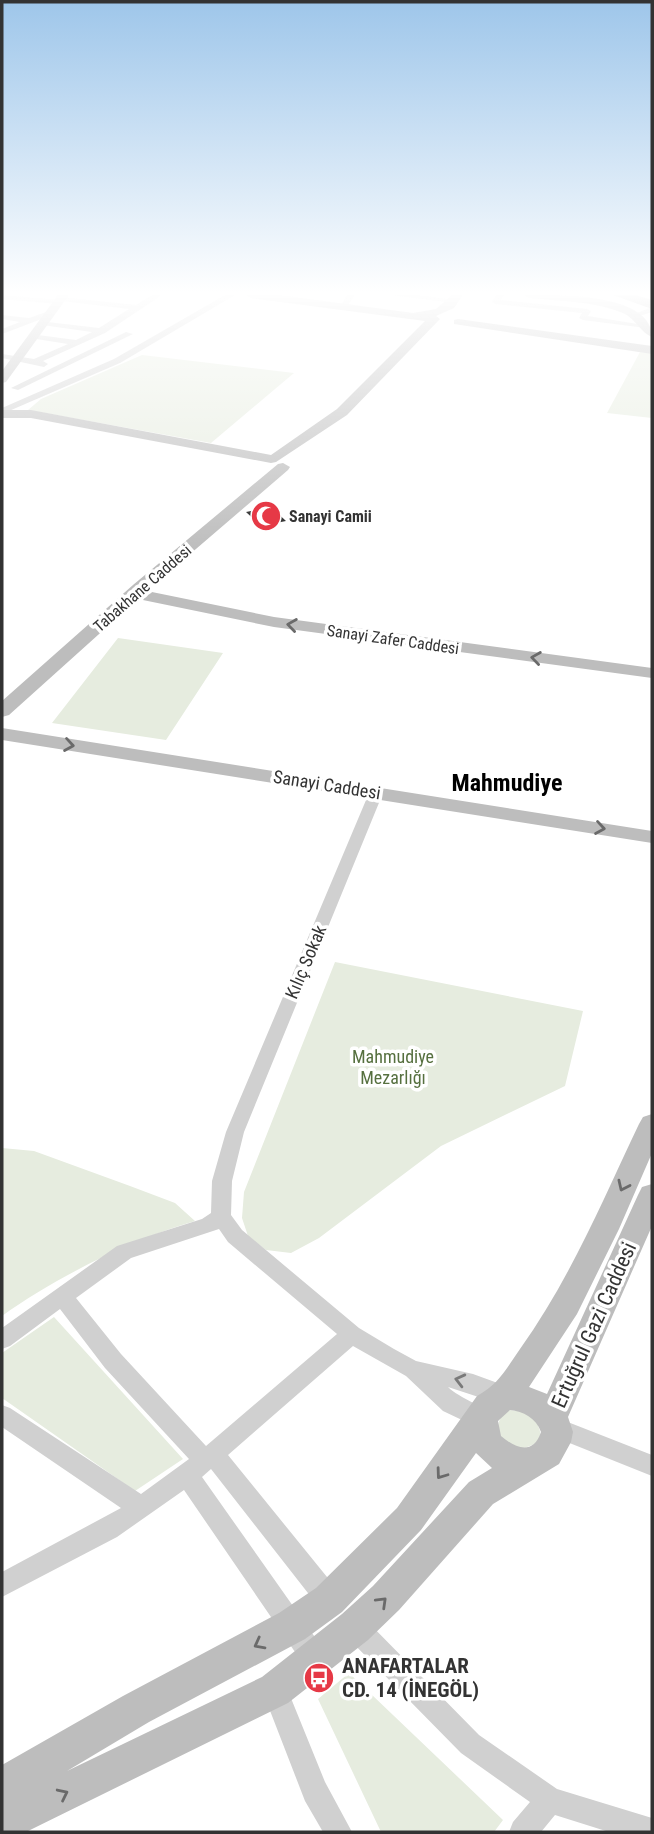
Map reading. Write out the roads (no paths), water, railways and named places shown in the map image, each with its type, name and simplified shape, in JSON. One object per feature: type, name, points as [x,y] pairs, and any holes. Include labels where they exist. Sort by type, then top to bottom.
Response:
[{"type":"street","points":[[15,388],[32,381]]},
{"type":"street","points":[[3,413],[74,381]]},
{"type":"street","points":[[285,461],[314,433],[342,412],[373,381]]},
{"type":"street","points":[[2,385],[40,395]]},
{"type":"street","points":[[3,413],[285,461],[301,449],[314,433]]},
{"type":"street","name":"Tabakhane Caddesi","points":[[2,711],[285,461]]},
{"type":"street","name":"Sanayi Zafer Caddesi","points":[[135,593],[274,622],[652,674]]},
{"type":"street","name":"Sanayi Caddesi","points":[[2,734],[644,835]]},
{"type":"street","name":"Kılıç Sokak","points":[[221,1217],[222,1181],[235,1132],[376,793]]},
{"type":"street","name":"Ertuğrul Gazi Caddesi","points":[[6,1816],[136,1709],[292,1626],[330,1600],[409,1520],[552,1330],[574,1292],[652,1124]]},
{"type":"street","name":"Ertuğrul Gazi Caddesi","points":[[554,1422],[652,1195]]},
{"type":"street","points":[[2,1340],[124,1252],[193,1228],[209,1226],[221,1217],[235,1236],[352,1334],[412,1369],[473,1384],[494,1408]]},
{"type":"street","points":[[63,1297],[113,1361],[202,1463],[355,1627],[470,1744],[550,1800],[652,1832]]},
{"type":"street","points":[[2,1585],[103,1533],[141,1508],[202,1463],[352,1334]]},
{"type":"street","points":[[412,1369],[451,1404],[494,1408],[517,1396],[537,1402],[554,1422],[652,1466]]},
{"type":"street","points":[[494,1408],[484,1440],[502,1457],[513,1461],[538,1459]]},
{"type":"street","points":[[2,1415],[141,1508]]},
{"type":"street","points":[[6,1816],[275,1690],[355,1627],[386,1598],[481,1493],[538,1459],[552,1446],[554,1422]]},
{"type":"street","points":[[202,1463],[292,1626],[315,1660]]},
{"type":"street","points":[[275,1690],[315,1791],[338,1832]]},
{"type":"street","points":[[523,1832],[550,1800]]},
{"type":"place","name":"Sanayi Camii","points":[[266,516]]},
{"type":"place","name":"ANAFARTALAR CD. 14 (İNEGÖL)","points":[[319,1678]]},
{"type":"district","name":"Mahmudiye","points":[[507,783]]},
{"type":"park label","name":"Mahmudiye Mezarlığı","points":[[393,1067]]}]
